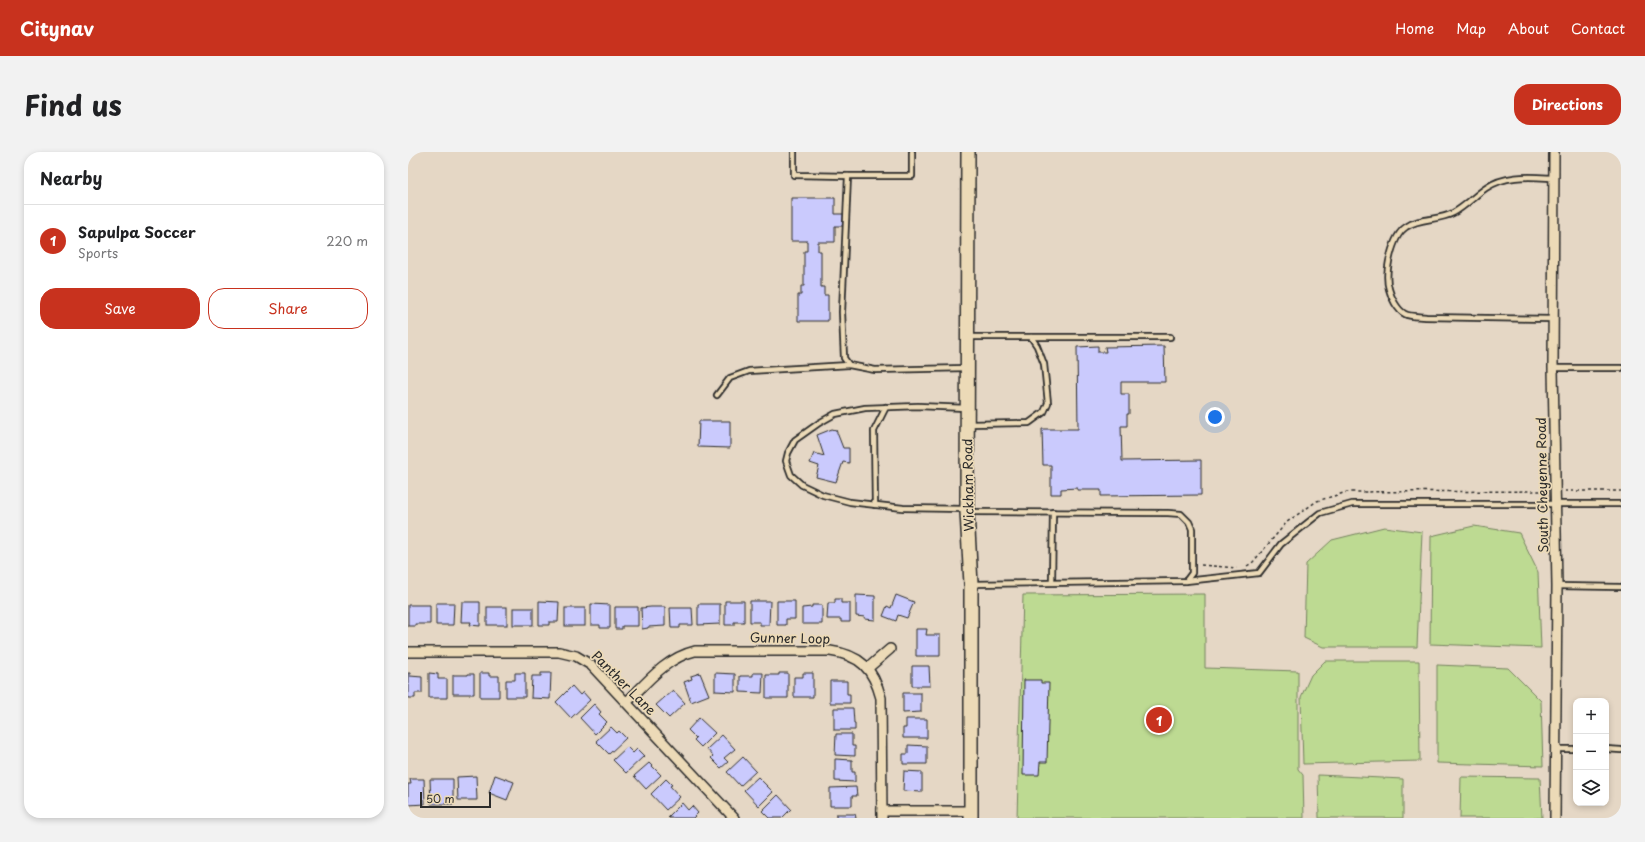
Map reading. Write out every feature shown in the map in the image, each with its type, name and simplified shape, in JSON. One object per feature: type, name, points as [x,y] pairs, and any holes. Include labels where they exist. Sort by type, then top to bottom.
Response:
[{"type":"street","name":"Wickham Road","points":[[968,152],[967,511],[971,584],[971,814]]},
{"type":"street","name":"South Cheyenne Road","points":[[1554,152],[1553,368],[1554,504],[1557,586],[1555,749],[1556,818]]},
{"type":"street","points":[[868,668],[890,649]]},
{"type":"street","name":"Gunner Loop","points":[[627,702],[664,665],[680,656],[696,651],[830,651],[842,653],[851,656],[868,668],[878,684],[881,698],[882,815],[971,814]]},
{"type":"street","name":"Panther Lane","points":[[408,652],[568,653],[580,658],[591,665],[627,702],[734,818]]},
{"type":"lane","points":[[794,152],[794,175],[848,176],[912,176],[912,152]]},
{"type":"lane","points":[[848,176],[842,312],[844,358],[849,365]]},
{"type":"lane","points":[[1553,319],[1426,317],[1405,314],[1396,306],[1388,288],[1388,264],[1396,238],[1405,227],[1421,220],[1451,214],[1469,203],[1485,188],[1497,181],[1520,177],[1554,178]]},
{"type":"lane","points":[[968,337],[1170,337]]},
{"type":"lane","points":[[968,424],[1029,423],[1044,412],[1048,403],[1044,364],[1037,346],[1031,337]]},
{"type":"lane","points":[[717,395],[730,378],[749,371],[849,365],[875,370],[968,368]]},
{"type":"lane","points":[[1553,368],[1621,368]]},
{"type":"lane","points":[[968,408],[918,406],[886,407],[865,408],[835,414],[795,440],[788,453],[786,461],[791,475],[802,485],[822,495],[850,502],[903,508],[967,511],[1181,514],[1189,522],[1192,529],[1192,573],[1186,581]]},
{"type":"lane","points":[[875,505],[874,431],[886,407]]},
{"type":"lane","points":[[971,584],[1186,581],[1259,573],[1281,544],[1320,513],[1352,504],[1621,504]]},
{"type":"lane","points":[[1052,582],[1053,512]]},
{"type":"lane","points":[[1557,586],[1621,588]]},
{"type":"lane","points":[[1555,749],[1573,749]]},
{"type":"lane","points":[[1609,749],[1621,750]]},
{"type":"green space","points":[[1474,526],[1519,533],[1538,572],[1541,648],[1430,644],[1431,536]]},
{"type":"green space","points":[[1384,527],[1422,532],[1417,647],[1323,647],[1304,638],[1306,564],[1332,540]]},
{"type":"green space","points":[[1205,594],[1205,668],[1298,671],[1298,769],[1303,775],[1304,818],[1017,818],[1023,595]]},
{"type":"green space","points":[[1325,661],[1419,661],[1420,761],[1303,764],[1301,697],[1311,675]]},
{"type":"green space","points":[[1437,665],[1508,668],[1541,701],[1543,766],[1437,763]]},
{"type":"green space","points":[[1318,775],[1403,779],[1403,818],[1319,818]]},
{"type":"green space","points":[[1461,777],[1540,778],[1542,818],[1460,818]]},
{"type":"building","points":[[791,198],[835,198],[835,214],[844,214],[844,226],[835,226],[835,242],[818,242],[818,251],[821,251],[821,287],[824,287],[824,295],[828,295],[828,321],[798,321],[798,295],[801,295],[801,286],[804,286],[804,251],[807,251],[807,241],[791,241]]},
{"type":"building","points":[[1098,346],[1098,352],[1106,352],[1105,347],[1164,346],[1165,382],[1121,382],[1121,394],[1129,394],[1129,414],[1127,414],[1127,426],[1121,426],[1122,461],[1201,460],[1201,495],[1101,496],[1101,490],[1077,490],[1077,488],[1061,489],[1061,494],[1051,494],[1051,465],[1043,465],[1042,429],[1078,429],[1077,347]]},
{"type":"building","points":[[699,421],[730,421],[730,448],[698,447]]},
{"type":"building","points":[[832,429],[836,430],[843,448],[849,448],[849,463],[843,462],[836,482],[816,477],[819,466],[810,463],[814,453],[824,456],[817,435]]},
{"type":"building","points":[[856,595],[875,596],[875,620],[856,616]]},
{"type":"building","points":[[896,595],[914,602],[907,618],[898,615],[896,621],[883,616],[887,606],[891,608]]},
{"type":"building","points":[[835,599],[841,599],[841,603],[850,603],[850,622],[841,622],[841,619],[827,619],[828,603],[835,603]]},
{"type":"building","points":[[539,601],[559,602],[558,622],[549,622],[549,625],[539,625]]},
{"type":"building","points":[[725,601],[744,601],[744,622],[734,622],[734,625],[725,625]]},
{"type":"building","points":[[750,601],[770,601],[769,625],[760,625],[760,622],[750,622]]},
{"type":"building","points":[[777,601],[795,601],[795,619],[786,619],[786,625],[777,625]]},
{"type":"building","points":[[462,602],[480,602],[480,626],[470,625],[471,622],[461,622]]},
{"type":"building","points":[[436,603],[454,603],[453,625],[436,625]]},
{"type":"building","points":[[591,604],[610,605],[610,628],[600,628],[600,625],[591,625]]},
{"type":"building","points":[[698,604],[720,604],[720,624],[698,625]]},
{"type":"building","points":[[408,605],[430,605],[430,624],[415,624],[415,626],[408,626]]},
{"type":"building","points":[[812,605],[822,605],[822,624],[802,624],[802,608],[812,607]]},
{"type":"building","points":[[487,607],[507,607],[507,625],[487,625]]},
{"type":"building","points":[[615,607],[638,607],[638,626],[622,626],[622,629],[615,629]]},
{"type":"building","points":[[665,607],[665,626],[648,627],[642,629],[641,608]]},
{"type":"building","points":[[513,608],[533,608],[533,625],[513,625]]},
{"type":"building","points":[[565,608],[585,608],[585,626],[565,626]]},
{"type":"building","points":[[670,608],[692,608],[693,625],[680,625],[680,628],[671,628]]},
{"type":"building","points":[[916,629],[927,629],[926,635],[940,635],[940,656],[916,656]]},
{"type":"building","points":[[912,666],[929,666],[930,686],[912,686]]},
{"type":"building","points":[[408,673],[410,673],[410,676],[422,677],[422,693],[415,693],[415,698],[408,698]]},
{"type":"building","points":[[429,673],[438,674],[438,679],[447,679],[447,698],[429,698]]},
{"type":"building","points":[[480,673],[489,673],[489,676],[499,676],[499,697],[480,697]]},
{"type":"building","points":[[515,673],[525,673],[525,697],[506,697],[506,680],[515,680]]},
{"type":"building","points":[[541,673],[551,673],[550,699],[531,698],[532,676],[541,676]]},
{"type":"building","points":[[700,673],[709,695],[691,702],[684,682],[692,679],[691,676]]},
{"type":"building","points":[[715,673],[735,674],[735,692],[715,691]]},
{"type":"building","points":[[753,673],[763,673],[762,693],[740,692],[740,676],[753,676]]},
{"type":"building","points":[[779,673],[788,673],[788,698],[766,698],[766,675],[779,675]]},
{"type":"building","points":[[803,673],[813,673],[813,697],[794,697],[794,677],[803,677]]},
{"type":"building","points":[[474,674],[474,694],[453,694],[453,675]]},
{"type":"building","points":[[1024,680],[1041,680],[1041,683],[1049,683],[1047,762],[1040,762],[1039,775],[1023,775]]},
{"type":"building","points":[[830,681],[847,681],[847,694],[850,694],[850,703],[830,703]]},
{"type":"building","points":[[572,686],[580,695],[583,692],[590,700],[571,718],[556,702]]},
{"type":"building","points":[[673,690],[685,703],[669,718],[656,705]]},
{"type":"building","points":[[903,693],[921,693],[921,712],[903,713]]},
{"type":"building","points":[[594,704],[601,712],[599,714],[607,722],[595,734],[580,718]]},
{"type":"building","points":[[834,708],[853,708],[855,730],[834,730]]},
{"type":"building","points":[[699,718],[715,733],[701,747],[694,740],[696,738],[688,730]]},
{"type":"building","points":[[906,719],[927,719],[927,738],[903,738],[903,728],[906,728]]},
{"type":"building","points":[[611,727],[617,733],[619,731],[626,738],[609,754],[596,741]]},
{"type":"building","points":[[836,734],[852,734],[852,746],[855,746],[855,756],[835,755]]},
{"type":"building","points":[[722,735],[735,749],[724,758],[728,762],[721,768],[711,758],[713,756],[707,749]]},
{"type":"building","points":[[908,745],[927,746],[927,764],[903,764],[903,754],[908,754]]},
{"type":"building","points":[[627,747],[633,753],[637,749],[644,756],[626,773],[613,760]]},
{"type":"building","points":[[743,757],[756,771],[740,786],[727,772]]},
{"type":"building","points":[[835,759],[852,760],[852,772],[855,772],[855,782],[835,781]]},
{"type":"building","points":[[649,763],[661,775],[646,789],[634,776]]},
{"type":"building","points":[[904,771],[922,772],[922,792],[903,791]]},
{"type":"building","points":[[495,775],[514,782],[507,800],[489,793]]},
{"type":"building","points":[[476,776],[477,800],[458,800],[457,777]]},
{"type":"building","points":[[758,777],[773,792],[759,806],[744,790]]},
{"type":"building","points":[[410,779],[424,779],[425,804],[408,805],[408,784],[411,784]]},
{"type":"building","points":[[430,779],[453,779],[453,804],[431,804]]},
{"type":"building","points":[[666,779],[680,797],[666,810],[651,794]]},
{"type":"building","points":[[856,787],[857,796],[852,796],[852,806],[830,806],[830,788]]},
{"type":"building","points":[[778,795],[791,809],[782,818],[769,818],[762,811]]},
{"type":"building","points":[[682,803],[688,810],[692,806],[698,813],[693,818],[669,818],[668,817]]},
{"type":"building","points":[[836,814],[855,814],[856,818],[836,818]]},
{"type":"place","name":"Sapulpa Soccer","points":[[1159,720]]}]
